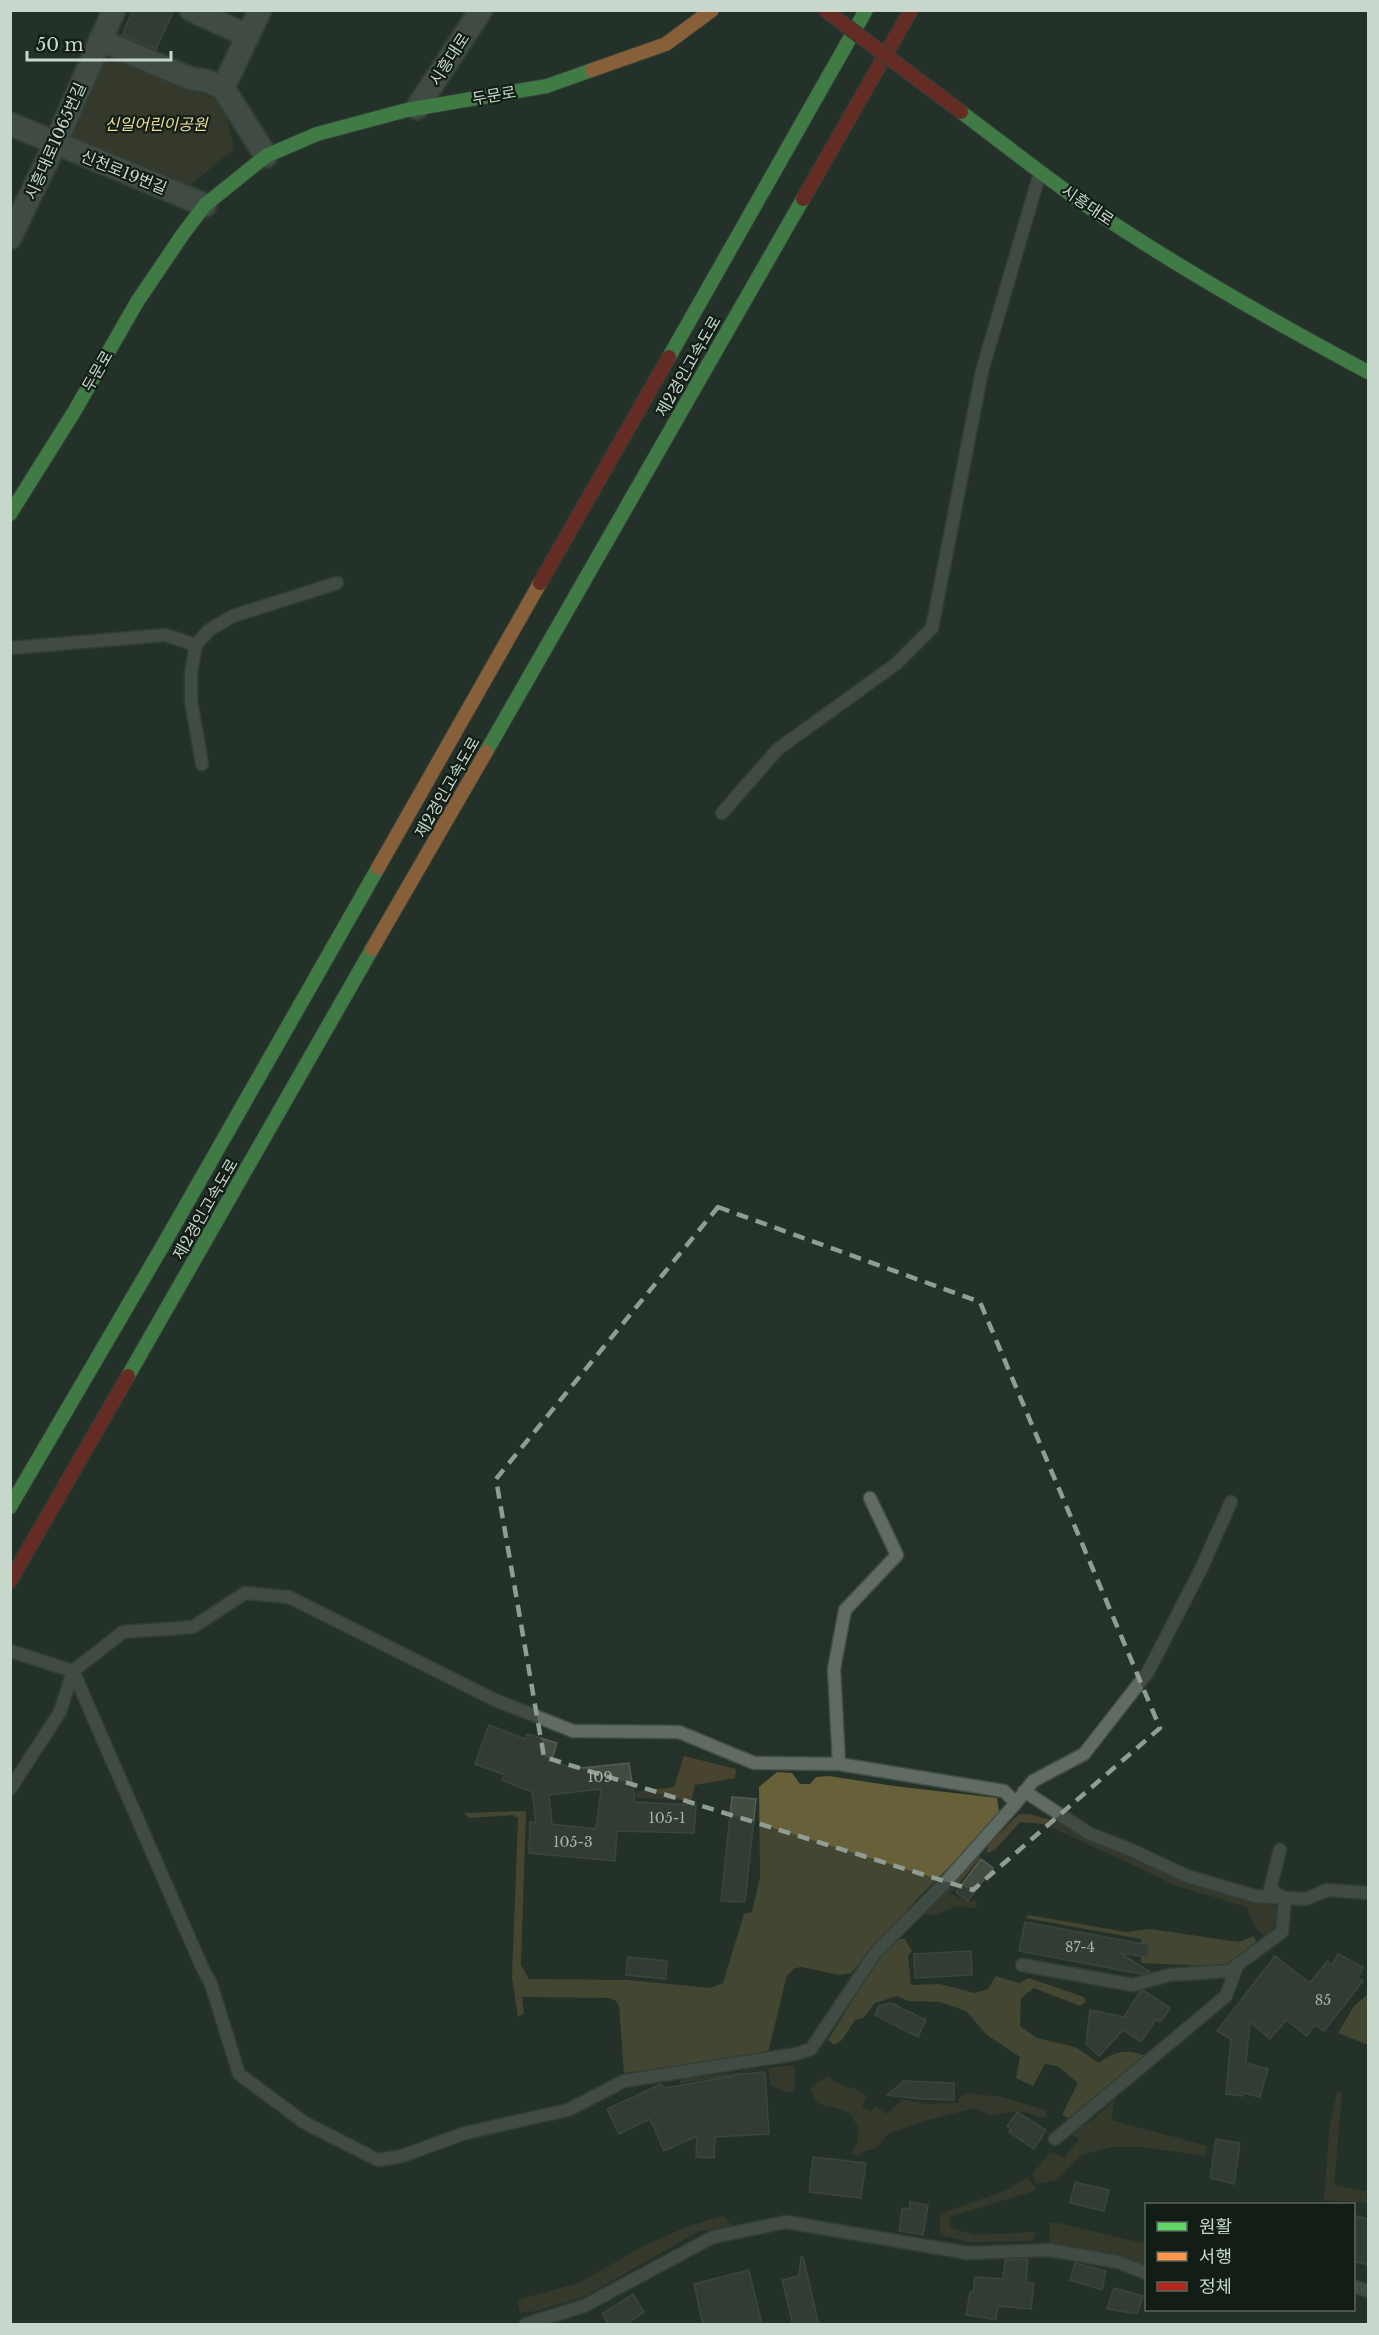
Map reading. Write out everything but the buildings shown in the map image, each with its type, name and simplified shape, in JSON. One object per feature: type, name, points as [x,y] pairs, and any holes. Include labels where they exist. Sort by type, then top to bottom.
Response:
[{"type":"main road","name":"두문로","points":[[10,514],[74,412],[137,302],[183,234],[205,205],[266,156],[318,134],[417,108],[547,86],[666,44],[712,10]]},
{"type":"main road","name":"시흥대로","points":[[825,10],[1040,172],[1124,230],[1241,303],[1368,372]]},
{"type":"main road","name":"제2경인고속도로","points":[[10,1508],[162,1247],[866,10]]},
{"type":"main road","name":"제2경인고속도로","points":[[10,1581],[911,10]]},
{"type":"main road","points":[[57,1399],[162,1247]]},
{"type":"street","name":"시흥대로1065번길","points":[[10,238],[56,144],[114,10]]},
{"type":"street","points":[[191,10],[248,36]]},
{"type":"street","points":[[223,88],[260,10]]},
{"type":"street","name":"시흥대로","points":[[417,108],[482,10]]},
{"type":"street","points":[[100,40],[189,78],[207,81],[223,88],[266,156]]},
{"type":"street","name":"신천로19번길","points":[[10,124],[205,205]]},
{"type":"lane","points":[[722,813],[778,749],[896,663],[932,628],[982,371],[1040,172]]},
{"type":"lane","points":[[202,764],[191,701],[196,645],[209,630],[233,616],[337,583]]},
{"type":"lane","points":[[10,648],[165,635],[196,645]]},
{"type":"lane","points":[[839,1764],[834,1669],[845,1610],[897,1555],[870,1498]]},
{"type":"lane","points":[[10,1651],[73,1671],[211,1984],[239,2074],[305,2123],[378,2160],[402,2156],[465,2133],[568,2110],[624,2081],[796,2054],[812,2049],[876,1952],[943,1885],[1033,1781],[1084,1754],[1148,1672],[1201,1569],[1231,1502]]},
{"type":"lane","points":[[10,1789],[60,1712],[73,1671],[123,1632],[193,1627],[245,1593],[289,1597],[495,1700],[573,1731],[679,1732],[754,1763],[839,1764],[1004,1791],[1016,1803]]},
{"type":"lane","points":[[1024,1791],[1090,1834],[1127,1848],[1187,1876],[1255,1896],[1286,1899],[1306,1899],[1327,1890],[1368,1893]]},
{"type":"lane","points":[[1280,1851],[1270,1888],[1286,1899]]},
{"type":"lane","points":[[1022,1965],[1133,1985],[1169,1976],[1229,1971],[1282,1932],[1286,1899]]},
{"type":"lane","points":[[1055,2139],[1226,1996],[1237,1966]]},
{"type":"lane","points":[[526,2325],[584,2306],[713,2237],[786,2222],[968,2253],[1050,2250],[1118,2262],[1145,2273]]},
{"type":"highlighted area","points":[[718,1207],[980,1302],[1160,1728],[973,1890],[544,1757],[496,1479]]},
{"type":"green space","name":"신일어린이공원","points":[[106,52],[223,103],[234,149],[187,188],[69,137]]},
{"type":"green space","points":[[684,1756],[736,1769],[735,1778],[695,1785],[691,1801],[615,1796],[674,1787]]},
{"type":"green space","points":[[1019,1814],[1029,1814],[1062,1823],[1100,1844],[1218,1893],[1273,1904],[1278,1908],[1275,1925],[1266,1938],[1253,1924],[1247,1907],[1167,1883],[1163,1879],[1044,1824],[1020,1822],[995,1850],[986,1853],[989,1844]]},
{"type":"green space","points":[[979,1856],[980,1858],[950,1894],[970,1902],[974,1900],[978,1903],[974,1908],[957,1906],[931,1916],[925,1913]]},
{"type":"green space","points":[[793,2065],[796,2069],[794,2093],[771,2085],[768,2069],[729,2074],[731,2099],[715,2099],[712,2079],[680,2083],[681,2079]]},
{"type":"green space","points":[[829,2077],[863,2093],[867,2097],[862,2107],[871,2111],[876,2106],[886,2114],[903,2100],[928,2104],[958,2103],[960,2097],[966,2093],[1002,2097],[1045,2110],[1047,2116],[1040,2118],[1028,2113],[1016,2112],[991,2116],[975,2108],[924,2121],[888,2134],[876,2148],[863,2152],[859,2156],[851,2154],[857,2143],[859,2129],[853,2118],[838,2108],[820,2104],[810,2089],[819,2081]]},
{"type":"green space","points":[[1342,2091],[1334,2185],[1368,2192],[1368,2203],[1324,2200],[1330,2123],[1337,2093]]},
{"type":"green space","points":[[1115,2099],[1111,2120],[1207,2146],[1205,2156],[1143,2147],[1111,2147],[1081,2155],[1057,2180],[1037,2184],[1032,2175],[1050,2152],[1064,2158],[1079,2140],[1070,2133],[1094,2119]]},
{"type":"green space","points":[[1027,2177],[1037,2190],[949,2217],[951,2228],[975,2235],[1036,2232],[1033,2241],[969,2242],[940,2235],[940,2214],[1007,2190]]},
{"type":"green space","points":[[724,2216],[732,2226],[699,2231],[584,2297],[536,2311],[520,2313],[517,2300],[578,2283],[648,2244],[691,2225]]},
{"type":"green space","points":[[1050,2223],[1059,2223],[1145,2244],[1145,2268],[1126,2260],[1049,2242]]},
{"type":"shaded area","points":[[777,1772],[792,1773],[800,1784],[810,1784],[816,1777],[829,1776],[997,1798],[999,1811],[995,1821],[919,1897],[851,1973],[839,1975],[802,1967],[795,1968],[787,1975],[769,2049],[763,2056],[624,2073],[619,2006],[616,2001],[609,1998],[522,1997],[524,2013],[518,2017],[512,1977],[518,1818],[513,1815],[469,1818],[464,1813],[526,1811],[521,1965],[529,1979],[628,1980],[710,1988],[723,1983],[744,1914],[752,1912],[760,1877],[759,1787]]},
{"type":"shaded area","points":[[1029,1915],[1126,1932],[1150,1929],[1239,1942],[1254,1936],[1257,1944],[1227,1967],[1141,1963],[1141,1939],[1025,1918]]},
{"type":"shaded area","points":[[894,1939],[905,1939],[912,1951],[908,1956],[911,1985],[940,1984],[974,1993],[988,1989],[996,1976],[1019,1983],[1029,1978],[1084,1997],[1086,2002],[1080,2006],[1034,1988],[1021,1998],[1020,2026],[1037,2038],[1075,2047],[1099,2063],[1120,2052],[1132,2052],[1145,2056],[1069,2118],[1062,2115],[1078,2083],[1057,2066],[1045,2064],[1033,2086],[1016,2078],[1020,2057],[987,2035],[966,2011],[940,2002],[908,2001],[897,1996],[875,2003],[863,2018],[855,2020],[842,2040],[834,2045],[828,2040],[856,1995],[870,1966]]},
{"type":"shaded area","points":[[1368,1994],[1368,2045],[1338,2033],[1354,2006]]},
{"type":"traffic: fast","points":[[669,357],[866,10]]},
{"type":"traffic: fast","points":[[10,514],[74,412],[137,302],[183,234],[205,205],[266,156],[317,134],[407,110],[547,86],[592,70]]},
{"type":"traffic: fast","points":[[961,112],[1126,232],[1228,294],[1368,372]]},
{"type":"traffic: fast","points":[[486,752],[803,199]]},
{"type":"traffic: fast","points":[[10,1507],[162,1247],[378,868]]},
{"type":"traffic: fast","points":[[128,1376],[372,949]]},
{"type":"traffic: slow","points":[[592,70],[666,44],[712,10]]},
{"type":"traffic: slow","points":[[378,868],[540,583]]},
{"type":"traffic: slow","points":[[372,949],[486,752]]},
{"type":"traffic: jam","points":[[825,10],[961,112]]},
{"type":"traffic: jam","points":[[803,199],[911,10]]},
{"type":"traffic: jam","points":[[540,583],[669,357]]},
{"type":"traffic: jam","points":[[10,1581],[128,1376]]}]
